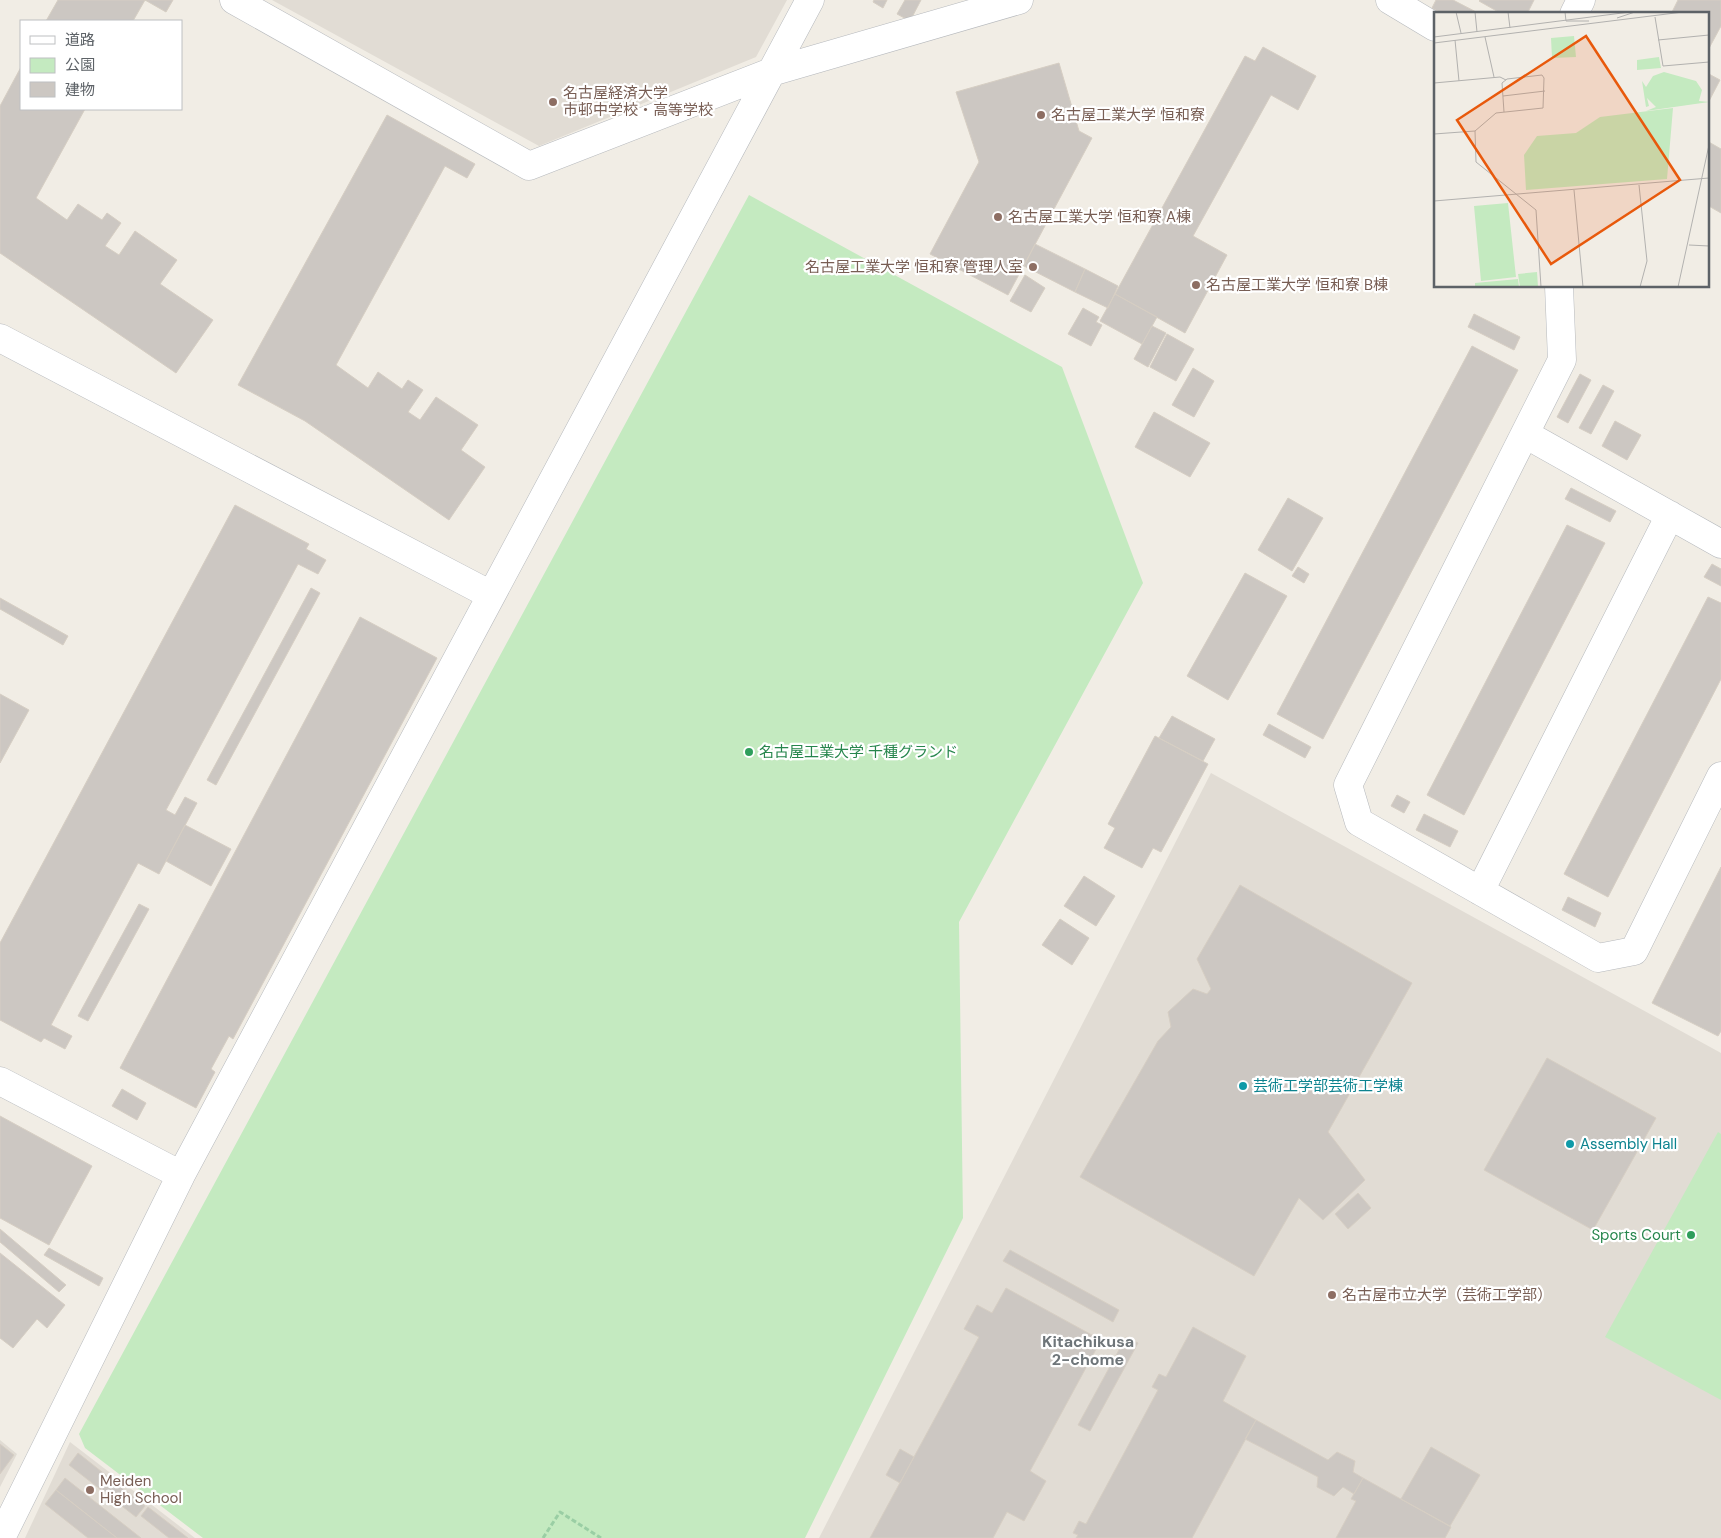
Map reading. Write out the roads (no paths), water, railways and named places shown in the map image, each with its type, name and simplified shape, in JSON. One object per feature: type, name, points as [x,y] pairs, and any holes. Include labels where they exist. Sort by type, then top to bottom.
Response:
[{"type":"street","points":[[234,0],[529,166],[771,72],[1019,0]]},
{"type":"street","points":[[1,1538],[181,1175],[810,0]]},
{"type":"street","points":[[1390,0],[1434,25]]},
{"type":"street","points":[[1575,12],[1581,0]]},
{"type":"street","points":[[1559,288],[1562,360],[1348,785],[1359,822],[1598,958],[1634,951],[1721,776]]},
{"type":"street","points":[[0,338],[491,595]]},
{"type":"street","points":[[1525,434],[1721,544]]},
{"type":"street","points":[[1480,890],[1670,515]]},
{"type":"street","points":[[0,1082],[181,1175]]},
{"type":"place","name":"名古屋経済大学 市邨中学校・高等学校","points":[[553,102]]},
{"type":"place","name":"名古屋工業大学 恒和寮","points":[[1041,115]]},
{"type":"place","name":"名古屋工業大学 恒和寮 A棟","points":[[998,217]]},
{"type":"place","name":"名古屋工業大学 恒和寮 管理人室","points":[[1033,267]]},
{"type":"place","name":"名古屋工業大学 恒和寮 B棟","points":[[1196,285]]},
{"type":"place","name":"名古屋工業大学 千種グランド","points":[[749,752]]},
{"type":"place","name":"芸術工学部芸術工学棟","points":[[1243,1086]]},
{"type":"place","name":"Assembly Hall","points":[[1570,1144]]},
{"type":"place","name":"Sports Court","points":[[1691,1235]]},
{"type":"place","name":"名古屋市立大学（芸術工学部）","points":[[1332,1295]]},
{"type":"place","name":"Meiden High School","points":[[90,1490]]},
{"type":"district","name":"Kitachikusa 2-chome","points":[[1088,1350]]}]
